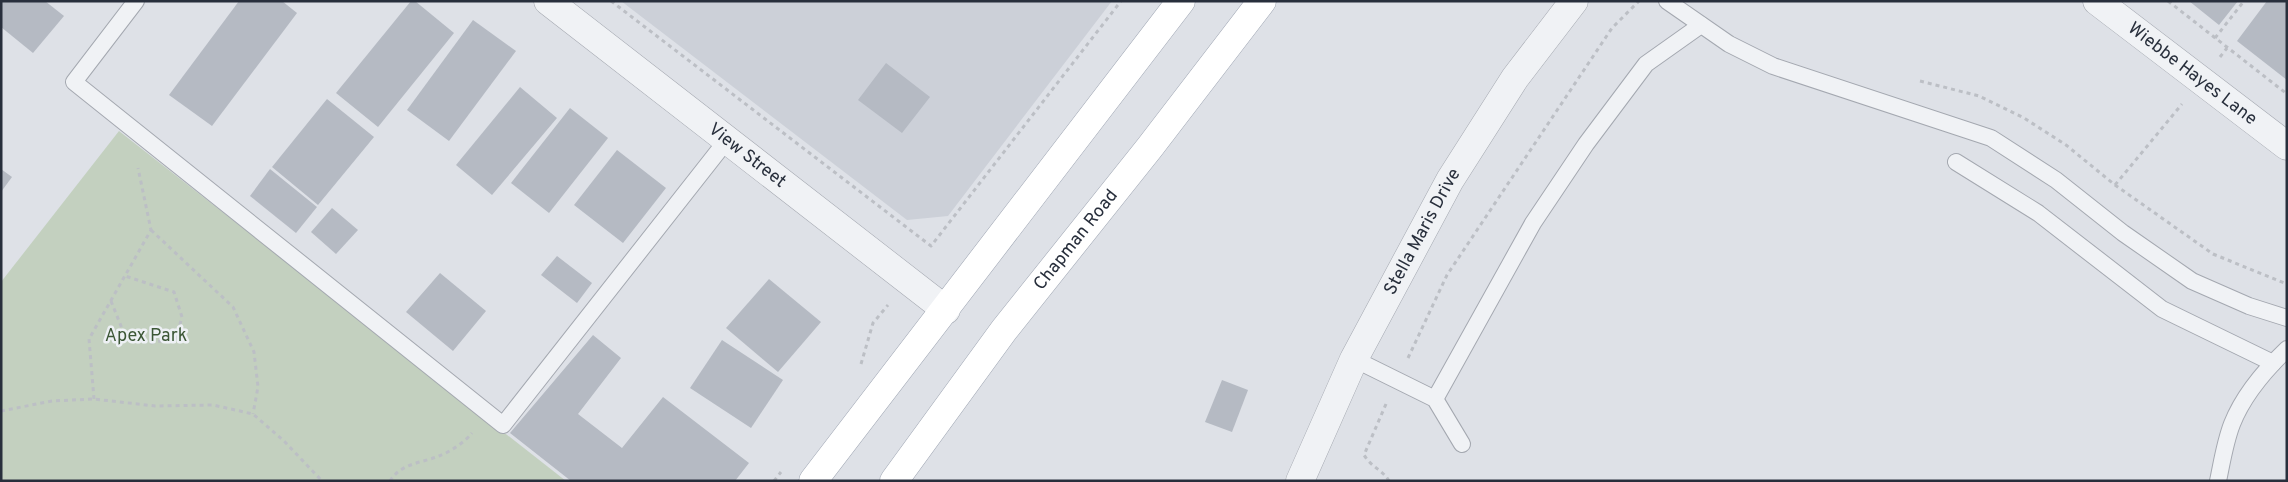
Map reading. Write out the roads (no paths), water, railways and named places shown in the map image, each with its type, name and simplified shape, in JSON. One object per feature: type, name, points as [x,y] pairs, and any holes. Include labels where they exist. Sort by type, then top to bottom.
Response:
[{"type":"main road","points":[[813,481],[946,310],[1181,1]]},
{"type":"main road","name":"Chapman Road","points":[[894,481],[1004,330],[1150,147],[1262,1]]},
{"type":"street","name":"View Street","points":[[548,1],[946,310]]},
{"type":"street","name":"Stella Maris Drive","points":[[1300,481],[1354,359],[1450,180],[1515,78],[1574,1]]},
{"type":"street","name":"Wiebbe Hayes Lane","points":[[2097,1],[2287,146]]},
{"type":"lane","points":[[136,1],[74,82],[503,425],[727,140]]},
{"type":"lane","points":[[1667,1],[1730,44],[1773,66],[1991,138],[2056,180],[2123,233],[2192,281],[2250,306],[2287,318]]},
{"type":"lane","points":[[1435,399],[1533,223],[1586,144],[1646,64],[1702,25]]},
{"type":"lane","points":[[1956,162],[2038,213],[2162,309],[2273,363]]},
{"type":"lane","points":[[2218,481],[2231,425],[2253,388],[2287,349]]},
{"type":"lane","points":[[1354,359],[1435,399],[1462,444]]},
{"type":"park label","name":"Apex Park","points":[[146,336]]}]
